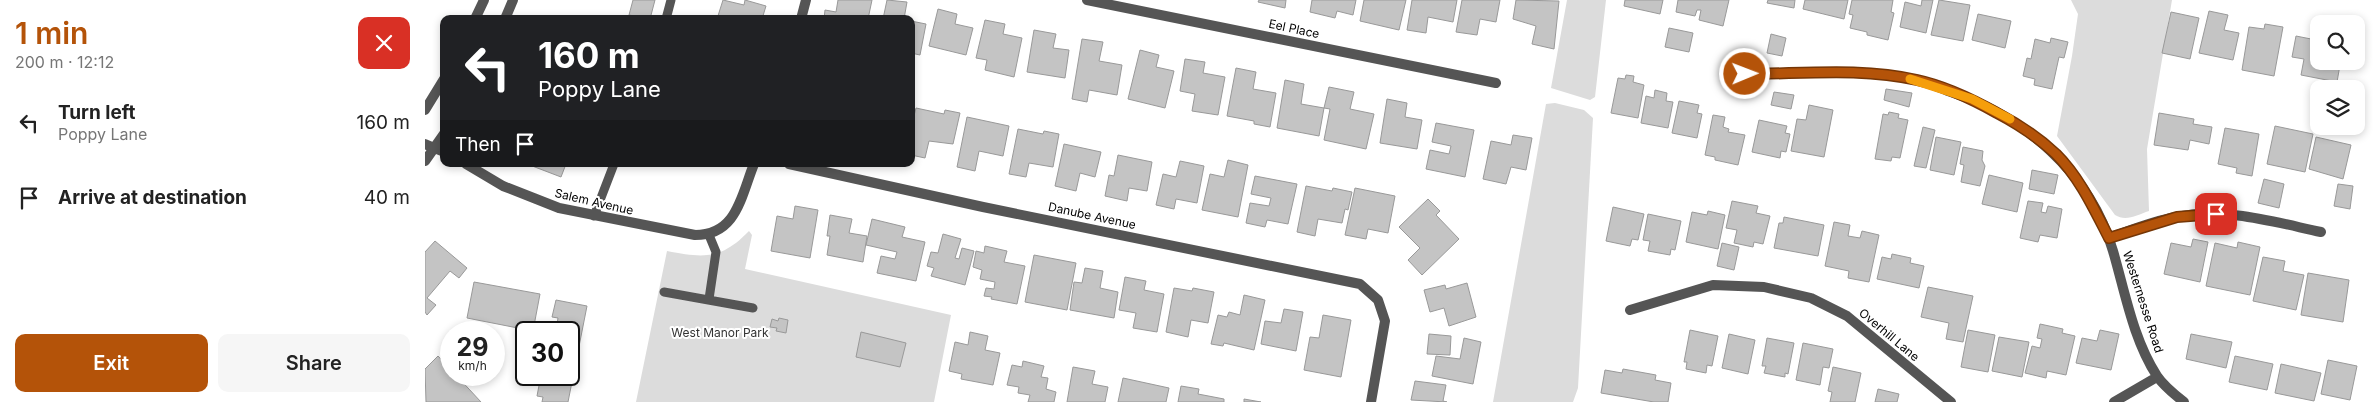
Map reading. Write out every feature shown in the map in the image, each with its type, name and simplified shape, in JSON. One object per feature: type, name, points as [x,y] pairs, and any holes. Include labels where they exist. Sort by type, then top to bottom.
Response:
[{"type":"street","points":[[477,15],[484,0]]},
{"type":"street","points":[[507,15],[513,0]]},
{"type":"street","points":[[802,15],[806,0]]},
{"type":"street","name":"Eel Place","points":[[1087,0],[1496,83]]},
{"type":"street","name":"Westernesse Road","points":[[1745,74],[1847,73],[1917,80],[1972,99],[2021,125],[2057,155],[2084,189],[2109,238],[2133,320],[2145,352],[2157,377],[2184,402]]},
{"type":"street","points":[[425,110],[440,86]]},
{"type":"street","points":[[425,161],[434,148]]},
{"type":"street","name":"Salem Avenue","points":[[471,167],[503,186],[538,201],[594,216],[695,235],[709,235],[724,228],[735,214],[753,167]]},
{"type":"street","name":"Danube Avenue","points":[[803,167],[983,207],[1360,284],[1370,291],[1381,306],[1385,321],[1371,402]]},
{"type":"street","points":[[2109,238],[2177,217],[2216,214],[2253,218],[2321,232]]},
{"type":"street","name":"Overhill Lane","points":[[1630,310],[1713,285],[1764,287],[1811,298],[1847,316],[1951,402]]},
{"type":"street","points":[[2114,402],[2157,377]]},
{"type":"lane","points":[[667,15],[671,0]]},
{"type":"lane","points":[[594,216],[613,167]]},
{"type":"lane","points":[[709,235],[716,252],[709,299]]},
{"type":"lane","points":[[664,292],[753,308]]},
{"type":"green space","points":[[1567,0],[1606,0],[1595,97],[1590,100],[1551,88]]},
{"type":"green space","points":[[2071,0],[2172,0],[2147,149],[2149,211],[2132,217],[2123,218],[2115,215],[2057,136],[2078,14]]},
{"type":"green space","points":[[1555,103],[1584,110],[1593,118],[1578,388],[1573,402],[1493,402],[1546,104]]},
{"type":"green space","name":"West Manor Park","points":[[749,231],[752,235],[745,269],[951,315],[934,402],[636,402],[667,251],[691,255],[721,252]]},
{"type":"building","points":[[633,0],[655,0],[651,15],[629,15]]},
{"type":"building","points":[[723,0],[744,5],[745,0],[766,6],[763,15],[718,15]]},
{"type":"building","points":[[838,0],[872,0],[869,15],[824,15],[825,10],[836,12]]},
{"type":"building","points":[[887,0],[907,2],[905,15],[884,15]]},
{"type":"building","points":[[1259,0],[1286,0],[1285,8],[1258,2]]},
{"type":"building","points":[[1312,0],[1356,0],[1353,15],[1337,11],[1335,18],[1310,12]]},
{"type":"building","points":[[1364,0],[1406,0],[1399,30],[1360,21]]},
{"type":"building","points":[[1412,0],[1457,0],[1453,22],[1428,17],[1426,33],[1407,30]]},
{"type":"building","points":[[1462,0],[1500,0],[1496,22],[1480,19],[1477,35],[1456,32]]},
{"type":"building","points":[[1516,0],[1559,1],[1554,49],[1532,44],[1536,26],[1513,19]]},
{"type":"building","points":[[1625,0],[1663,0],[1660,14],[1624,6]]},
{"type":"building","points":[[1678,0],[1729,0],[1723,26],[1699,20],[1701,10],[1697,10],[1695,16],[1676,12]]},
{"type":"building","points":[[1768,0],[1795,0],[1794,8],[1767,3]]},
{"type":"building","points":[[1805,0],[1848,0],[1844,19],[1803,9]]},
{"type":"building","points":[[1852,0],[1893,0],[1891,12],[1894,13],[1888,40],[1867,35],[1867,32],[1850,28],[1853,15],[1849,14]]},
{"type":"building","points":[[1922,0],[1933,0],[1926,33],[1900,27],[1905,2],[1921,6]]},
{"type":"building","points":[[1939,0],[1970,5],[1963,41],[1931,35]]},
{"type":"building","points":[[938,9],[957,14],[955,24],[973,28],[966,55],[929,46]]},
{"type":"building","points":[[2209,11],[2228,15],[2224,30],[2239,33],[2233,60],[2199,53]]},
{"type":"building","points":[[2171,12],[2199,18],[2190,59],[2162,53]]},
{"type":"building","points":[[1978,14],[2011,21],[2005,48],[1972,40]]},
{"type":"building","points":[[985,20],[1005,24],[1003,34],[1022,38],[1014,77],[985,70],[987,60],[976,58]]},
{"type":"building","points":[[915,22],[926,24],[920,55],[915,54]]},
{"type":"building","points":[[2265,24],[2283,27],[2274,76],[2242,70],[2249,27],[2264,29]]},
{"type":"building","points":[[1669,28],[1693,33],[1689,52],[1665,47]]},
{"type":"building","points":[[1034,30],[1056,34],[1053,48],[1069,50],[1065,78],[1027,72]]},
{"type":"building","points":[[1771,34],[1786,38],[1782,56],[1767,53]]},
{"type":"building","points":[[2296,36],[2310,39],[2310,70],[2339,70],[2337,80],[2301,75],[2304,59],[2292,57]]},
{"type":"building","points":[[2051,38],[2068,42],[2064,58],[2059,57],[2052,89],[2034,85],[2035,79],[2023,76],[2027,58],[2031,59],[2035,39],[2050,43]]},
{"type":"building","points":[[1082,39],[1103,42],[1099,61],[1122,65],[1117,95],[1089,90],[1087,102],[1072,99]]},
{"type":"building","points":[[1140,50],[1159,55],[1156,67],[1174,71],[1165,108],[1128,99]]},
{"type":"building","points":[[1185,59],[1205,62],[1203,73],[1225,77],[1218,115],[1192,111],[1195,94],[1180,91]]},
{"type":"building","points":[[1236,68],[1256,72],[1253,89],[1276,93],[1270,127],[1254,124],[1254,121],[1227,116]]},
{"type":"building","points":[[1626,75],[1634,76],[1633,82],[1644,85],[1638,118],[1611,113],[1618,78],[1625,79]]},
{"type":"building","points":[[1285,80],[1304,84],[1301,104],[1324,108],[1319,136],[1277,128]]},
{"type":"building","points":[[1329,87],[1354,92],[1350,109],[1374,114],[1366,149],[1324,140],[1330,109],[1324,108]]},
{"type":"building","points":[[1886,89],[1912,93],[1909,107],[1884,100]]},
{"type":"building","points":[[1655,90],[1667,93],[1666,101],[1673,102],[1668,128],[1641,123],[1646,96],[1654,98]]},
{"type":"building","points":[[1774,92],[1794,95],[1791,109],[1771,105]]},
{"type":"building","points":[[1387,99],[1407,103],[1405,117],[1422,120],[1417,149],[1380,143]]},
{"type":"building","points":[[1679,101],[1699,105],[1697,113],[1702,114],[1697,138],[1672,133]]},
{"type":"building","points":[[1809,105],[1833,110],[1824,157],[1791,151],[1797,119],[1806,120]]},
{"type":"building","points":[[916,108],[944,114],[945,110],[960,113],[953,144],[929,141],[925,158],[915,156]]},
{"type":"building","points":[[1889,112],[1899,114],[1898,118],[1908,120],[1900,158],[1892,157],[1891,161],[1875,159],[1883,114],[1888,115]]},
{"type":"building","points":[[2159,113],[2194,119],[2193,124],[2212,127],[2209,144],[2190,140],[2188,150],[2154,145]]},
{"type":"building","points":[[1713,115],[1725,117],[1723,127],[1729,129],[1728,132],[1745,135],[1738,165],[1715,160],[1715,157],[1705,155]]},
{"type":"building","points":[[967,117],[1009,126],[1003,156],[979,151],[975,171],[957,167]]},
{"type":"building","points":[[1759,120],[1787,126],[1785,133],[1790,134],[1786,152],[1781,151],[1780,158],[1752,152]]},
{"type":"building","points":[[1436,123],[1474,130],[1465,177],[1426,169],[1430,150],[1449,154],[1451,146],[1432,142]]},
{"type":"building","points":[[2275,126],[2313,135],[2305,172],[2267,164]]},
{"type":"building","points":[[1923,127],[1935,130],[1926,168],[1914,166]]},
{"type":"building","points":[[2225,128],[2259,134],[2252,176],[2236,173],[2237,168],[2218,164]]},
{"type":"building","points":[[1018,129],[1043,134],[1044,131],[1059,134],[1053,167],[1029,163],[1026,177],[1009,174]]},
{"type":"building","points":[[1513,135],[1532,138],[1526,170],[1511,167],[1506,184],[1483,179],[1491,141],[1511,145]]},
{"type":"building","points":[[1936,137],[1961,142],[1954,175],[1930,170]]},
{"type":"building","points":[[2316,137],[2351,145],[2343,179],[2309,169]]},
{"type":"building","points":[[1064,144],[1101,152],[1095,177],[1080,173],[1076,191],[1055,186]]},
{"type":"building","points":[[1963,147],[1983,151],[1982,160],[1985,166],[1980,186],[1961,182],[1964,165],[1960,164]]},
{"type":"building","points":[[1118,155],[1152,162],[1147,191],[1129,188],[1127,201],[1105,196],[1109,175],[1114,176]]},
{"type":"building","points":[[1228,160],[1248,165],[1238,217],[1202,210],[1210,174],[1224,177]]},
{"type":"building","points":[[1180,161],[1204,166],[1197,203],[1176,199],[1174,209],[1156,205],[1163,174],[1176,177]]},
{"type":"building","points":[[535,167],[565,167],[561,177]]},
{"type":"building","points":[[2032,170],[2058,175],[2054,194],[2029,189]]},
{"type":"building","points":[[1989,175],[2023,183],[2017,212],[1982,204]]},
{"type":"building","points":[[1255,176],[1297,184],[1288,224],[1267,220],[1265,227],[1246,223],[1250,203],[1269,206],[1271,198],[1251,194]]},
{"type":"building","points":[[2264,179],[2284,184],[2279,208],[2258,203]]},
{"type":"building","points":[[2338,184],[2353,186],[2350,209],[2334,206]]},
{"type":"building","points":[[1306,186],[1332,191],[1333,188],[1352,192],[1348,210],[1345,209],[1342,223],[1318,219],[1315,236],[1297,232]]},
{"type":"building","points":[[1355,188],[1395,196],[1388,233],[1368,229],[1366,239],[1345,235]]},
{"type":"building","points":[[1428,199],[1440,211],[1436,215],[1459,239],[1422,275],[1408,260],[1420,248],[1399,227]]},
{"type":"building","points":[[1732,201],[1758,206],[1756,213],[1770,216],[1763,244],[1754,242],[1753,247],[1734,243],[1737,230],[1726,228]]},
{"type":"building","points":[[2028,201],[2043,203],[2041,212],[2046,213],[2048,206],[2062,209],[2057,238],[2040,235],[2038,242],[2020,238]]},
{"type":"building","points":[[795,206],[818,210],[810,258],[771,251],[777,216],[793,219]]},
{"type":"building","points":[[1613,207],[1644,214],[1638,240],[1632,239],[1630,246],[1606,241]]},
{"type":"building","points":[[1708,211],[1725,215],[1718,249],[1686,242],[1692,212],[1707,215]]},
{"type":"building","points":[[1648,214],[1681,221],[1675,250],[1671,249],[1670,255],[1648,251],[1650,241],[1643,240]]},
{"type":"building","points":[[830,215],[852,219],[849,233],[867,236],[863,262],[827,255],[830,236],[827,236]]},
{"type":"building","points":[[1784,217],[1824,225],[1818,256],[1774,248],[1779,223],[1783,223]]},
{"type":"building","points":[[872,219],[905,227],[902,237],[925,242],[916,281],[877,273],[881,256],[895,259],[897,252],[866,245]]},
{"type":"building","points":[[1834,222],[1850,225],[1848,236],[1860,238],[1862,231],[1879,235],[1869,282],[1848,278],[1849,271],[1825,266]]},
{"type":"building","points":[[943,234],[961,239],[955,258],[959,259],[962,248],[974,251],[965,285],[931,276],[934,268],[927,266],[931,252],[938,253]]},
{"type":"building","points":[[2193,239],[2208,242],[2200,282],[2164,274],[2171,243],[2191,247]]},
{"type":"building","points":[[435,241],[467,268],[459,278],[450,271],[427,298],[436,305],[427,315],[425,312],[425,252]]},
{"type":"building","points":[[2238,242],[2260,247],[2250,295],[2206,286],[2215,243],[2237,248]]},
{"type":"building","points":[[1722,243],[1739,247],[1734,270],[1717,266]]},
{"type":"building","points":[[985,246],[1007,251],[1004,262],[1025,266],[1017,304],[984,296],[986,288],[994,289],[995,282],[980,279],[982,270],[973,267],[976,251],[984,253]]},
{"type":"building","points":[[1892,254],[1911,258],[1910,263],[1924,266],[1919,288],[1877,279],[1882,257],[1891,259]]},
{"type":"building","points":[[1034,255],[1076,263],[1067,310],[1025,302]]},
{"type":"building","points":[[2263,257],[2285,261],[2283,271],[2304,275],[2296,310],[2253,301]]},
{"type":"building","points":[[1085,268],[1103,271],[1100,288],[1118,292],[1114,318],[1070,310],[1074,282],[1082,283]]},
{"type":"building","points":[[2308,273],[2349,280],[2343,322],[2301,315]]},
{"type":"building","points":[[1125,277],[1146,281],[1144,290],[1164,294],[1157,332],[1133,328],[1136,313],[1119,310]]},
{"type":"building","points":[[474,282],[540,294],[535,321],[515,321],[515,327],[505,325],[505,321],[482,321],[467,318]]},
{"type":"building","points":[[1467,283],[1476,317],[1449,326],[1444,308],[1430,312],[1424,290],[1445,285],[1446,289]]},
{"type":"building","points":[[1928,287],[1973,296],[1963,342],[1946,339],[1949,323],[1921,317]]},
{"type":"building","points":[[1174,288],[1192,291],[1193,288],[1214,292],[1208,323],[1191,320],[1188,337],[1166,332]]},
{"type":"building","points":[[1244,295],[1265,300],[1254,350],[1224,343],[1223,346],[1211,344],[1218,315],[1227,317],[1229,312],[1240,315]]},
{"type":"building","points":[[556,300],[587,306],[580,341],[580,321],[558,321],[558,318],[552,317]]},
{"type":"building","points":[[1284,309],[1303,312],[1296,351],[1261,344],[1265,321],[1281,323]]},
{"type":"building","points":[[1323,315],[1351,320],[1341,377],[1304,370],[1310,337],[1319,338]]},
{"type":"building","points":[[779,318],[788,320],[786,333],[776,331],[777,328],[770,327],[772,319],[778,321]]},
{"type":"building","points":[[2040,324],[2063,329],[2062,333],[2075,336],[2066,375],[2047,371],[2046,378],[2025,373],[2032,346],[2040,348],[2042,339],[2037,338]]},
{"type":"building","points":[[1690,330],[1718,336],[1712,366],[1707,365],[1706,373],[1686,369],[1687,362],[1684,362]]},
{"type":"building","points":[[1968,330],[1995,335],[1988,372],[1961,367]]},
{"type":"building","points":[[2100,330],[2119,334],[2111,370],[2076,363],[2082,338],[2097,341]]},
{"type":"building","points":[[861,332],[906,343],[900,367],[856,357]]},
{"type":"building","points":[[970,332],[988,336],[985,350],[1000,353],[993,385],[961,379],[962,374],[949,371],[955,342],[968,345]]},
{"type":"building","points":[[1429,334],[1451,336],[1450,355],[1427,354]]},
{"type":"building","points":[[1729,334],[1755,340],[1748,374],[1722,368]]},
{"type":"building","points":[[2191,334],[2232,342],[2226,368],[2186,359]]},
{"type":"building","points":[[1999,337],[2029,342],[2022,377],[1992,371]]},
{"type":"building","points":[[1464,338],[1481,342],[1473,384],[1432,376],[1436,356],[1460,359]]},
{"type":"building","points":[[1767,338],[1794,343],[1788,374],[1785,373],[1785,377],[1764,373],[1766,366],[1762,366]]},
{"type":"building","points":[[1803,343],[1833,349],[1829,368],[1823,367],[1820,385],[1796,380]]},
{"type":"building","points":[[438,356],[440,358],[440,386],[466,386],[481,402],[426,402],[425,369]]},
{"type":"building","points":[[2235,356],[2273,364],[2267,390],[2229,382]]},
{"type":"building","points":[[2328,360],[2357,366],[2350,400],[2321,394]]},
{"type":"building","points":[[1023,361],[1044,366],[1041,377],[1048,378],[1046,389],[1056,392],[1054,402],[1028,402],[1030,395],[1018,393],[1019,387],[1007,385],[1012,365],[1022,367]]},
{"type":"building","points":[[2281,364],[2321,373],[2314,401],[2275,393]]},
{"type":"building","points":[[1073,367],[1095,371],[1092,384],[1108,387],[1105,402],[1067,402]]},
{"type":"building","points":[[1833,367],[1861,373],[1855,402],[1830,402],[1832,392],[1828,391]]},
{"type":"building","points":[[1623,369],[1656,375],[1655,380],[1671,383],[1668,402],[1654,402],[1601,393],[1605,370],[1622,373]]},
{"type":"building","points":[[1123,378],[1169,388],[1166,402],[1118,402]]},
{"type":"building","points":[[1415,381],[1446,385],[1443,401],[1447,402],[1411,400]]},
{"type":"building","points":[[539,386],[571,386],[568,402],[542,402],[543,397],[537,396]]},
{"type":"building","points":[[1181,386],[1199,389],[1198,394],[1224,399],[1224,402],[1178,402]]},
{"type":"building","points":[[1878,389],[1899,394],[1897,402],[1875,402]]},
{"type":"building","points":[[1244,399],[1261,402],[1244,402]]},
{"type":"slow traffic","points":[[1910,79],[1972,99],[2010,119]]},
{"type":"route","points":[[1745,74],[1847,73],[1888,76],[1917,80],[1972,99],[2021,125],[2057,155],[2084,189],[2109,238],[2177,217],[2216,214]]}]
